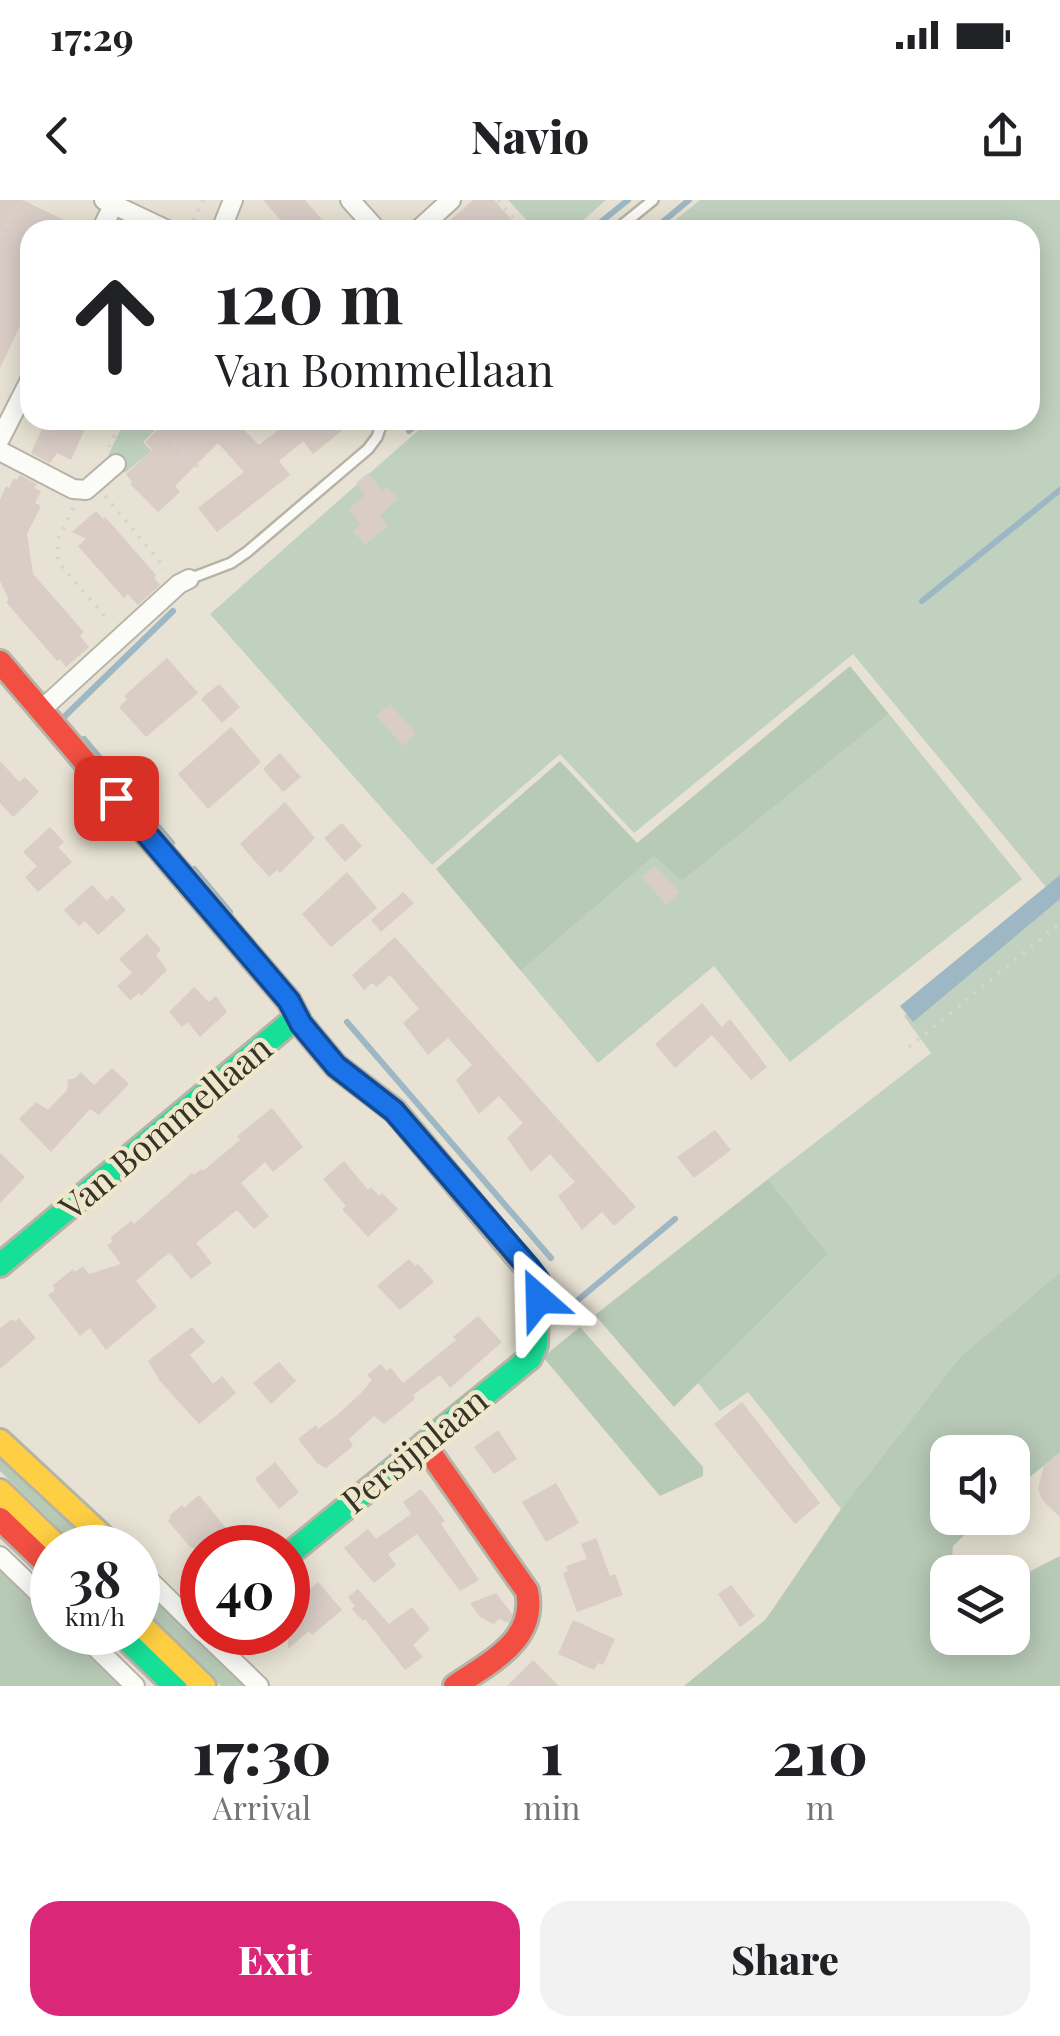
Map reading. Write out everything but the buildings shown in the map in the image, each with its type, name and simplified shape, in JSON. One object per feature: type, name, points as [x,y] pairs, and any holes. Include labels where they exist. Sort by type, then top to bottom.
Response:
[{"type":"street","points":[[350,200],[367,220]]},
{"type":"street","points":[[429,220],[451,200]]},
{"type":"street","points":[[111,202],[147,220]]},
{"type":"street","points":[[0,439],[20,400]]},
{"type":"street","points":[[0,451],[56,481],[88,487],[116,464]]},
{"type":"street","points":[[41,710],[184,582]]},
{"type":"street","name":"Van Bommellaan","points":[[0,662],[289,1001],[297,1017],[0,1266]]},
{"type":"street","name":"Persijnlaan","points":[[297,1017],[336,1066],[394,1111],[538,1280],[536,1345],[530,1358],[310,1538]]},
{"type":"street","points":[[0,1441],[90,1525]]},
{"type":"street","points":[[424,1444],[532,1604],[532,1620],[522,1635],[455,1686]]},
{"type":"street","points":[[0,1491],[35,1525]]},
{"type":"street","points":[[0,1519],[30,1548]]},
{"type":"street","points":[[0,1556],[30,1585]]},
{"type":"street","points":[[160,1590],[180,1609]]},
{"type":"street","points":[[160,1643],[204,1686]]},
{"type":"street","points":[[104,1655],[136,1686]]},
{"type":"street","points":[[142,1655],[174,1686]]},
{"type":"street","points":[[227,1655],[259,1686]]},
{"type":"lane","points":[[628,220],[653,200]]},
{"type":"lane","points":[[184,582],[231,563],[247,552],[368,449],[379,430]]},
{"type":"path","points":[[0,235],[20,200]]},
{"type":"path","points":[[498,200],[516,220]]},
{"type":"path","points":[[162,430],[202,471]]},
{"type":"path","points":[[122,636],[58,562],[58,539],[88,487],[184,582]]},
{"type":"path","points":[[909,1047],[1060,923]]},
{"type":"green space","points":[[508,200],[606,200],[583,220],[527,220]]},
{"type":"green space","points":[[700,200],[1060,200],[1060,875],[1046,887],[853,654],[634,833],[560,754],[432,865],[210,614],[419,430],[1040,430],[1040,220],[675,220]]},
{"type":"green space","points":[[120,430],[155,430],[143,442],[151,451],[125,473],[117,462],[107,458]]},
{"type":"green space","points":[[850,666],[889,714],[682,881],[654,856],[521,971],[436,869],[560,761],[637,843]]},
{"type":"green space","points":[[889,714],[1022,879],[790,1062],[714,966],[598,1063],[521,971],[655,855],[682,881]]},
{"type":"green space","points":[[1060,890],[1060,1272],[960,1357],[841,1509],[748,1392],[720,1411],[698,1383],[828,1254],[768,1179],[931,1053],[904,1016]]},
{"type":"green space","points":[[768,1179],[828,1254],[674,1407],[595,1315]]},
{"type":"green space","points":[[1060,1272],[1060,1453],[1030,1477],[1030,1435],[930,1435],[930,1535],[964,1535],[953,1546],[952,1555],[930,1555],[930,1655],[1030,1655],[1030,1571],[1060,1556],[1060,1686],[684,1686],[766,1619],[841,1509],[960,1357]]},
{"type":"green space","points":[[580,1327],[703,1467],[703,1476],[660,1496],[543,1357]]},
{"type":"green space","points":[[0,1453],[77,1525],[55,1525],[0,1471]]},
{"type":"green space","points":[[0,1566],[30,1595],[30,1655],[92,1655],[124,1686],[0,1686]]},
{"type":"green space","points":[[160,1603],[180,1623],[180,1647],[160,1628]]},
{"type":"green space","points":[[188,1655],[213,1655],[245,1686],[221,1686]]},
{"type":"water","points":[[1060,875],[1060,899],[913,1022],[900,1006]]},
{"type":"waterway","points":[[603,220],[628,200]]},
{"type":"waterway","points":[[665,220],[689,200]]},
{"type":"waterway","points":[[922,601],[1060,490]]},
{"type":"waterway","points":[[65,716],[173,611]]},
{"type":"waterway","points":[[84,739],[116,777]]},
{"type":"waterway","points":[[138,803],[172,843]]},
{"type":"waterway","points":[[194,869],[230,912]]},
{"type":"waterway","points":[[347,1022],[551,1258]]},
{"type":"waterway","points":[[566,1310],[675,1219]]},
{"type":"traffic: fast","points":[[0,1265],[297,1017]]},
{"type":"traffic: fast","points":[[310,1537],[530,1358],[536,1345],[538,1281],[515,1254]]},
{"type":"traffic: fast","points":[[143,1655],[175,1686]]},
{"type":"traffic: slow","points":[[252,958],[336,1066],[395,1111],[515,1254]]},
{"type":"traffic: slow","points":[[0,1441],[90,1525]]},
{"type":"traffic: slow","points":[[0,1491],[35,1525]]},
{"type":"traffic: slow","points":[[160,1643],[204,1686]]},
{"type":"traffic: jam","points":[[0,662],[252,958]]},
{"type":"traffic: jam","points":[[424,1444],[527,1591],[528,1608],[518,1636],[496,1658],[455,1686]]},
{"type":"traffic: jam","points":[[0,1519],[30,1548]]},
{"type":"route","points":[[116,798],[289,1001],[301,1024],[336,1066],[394,1111],[530,1269],[538,1280],[539,1299]]}]
